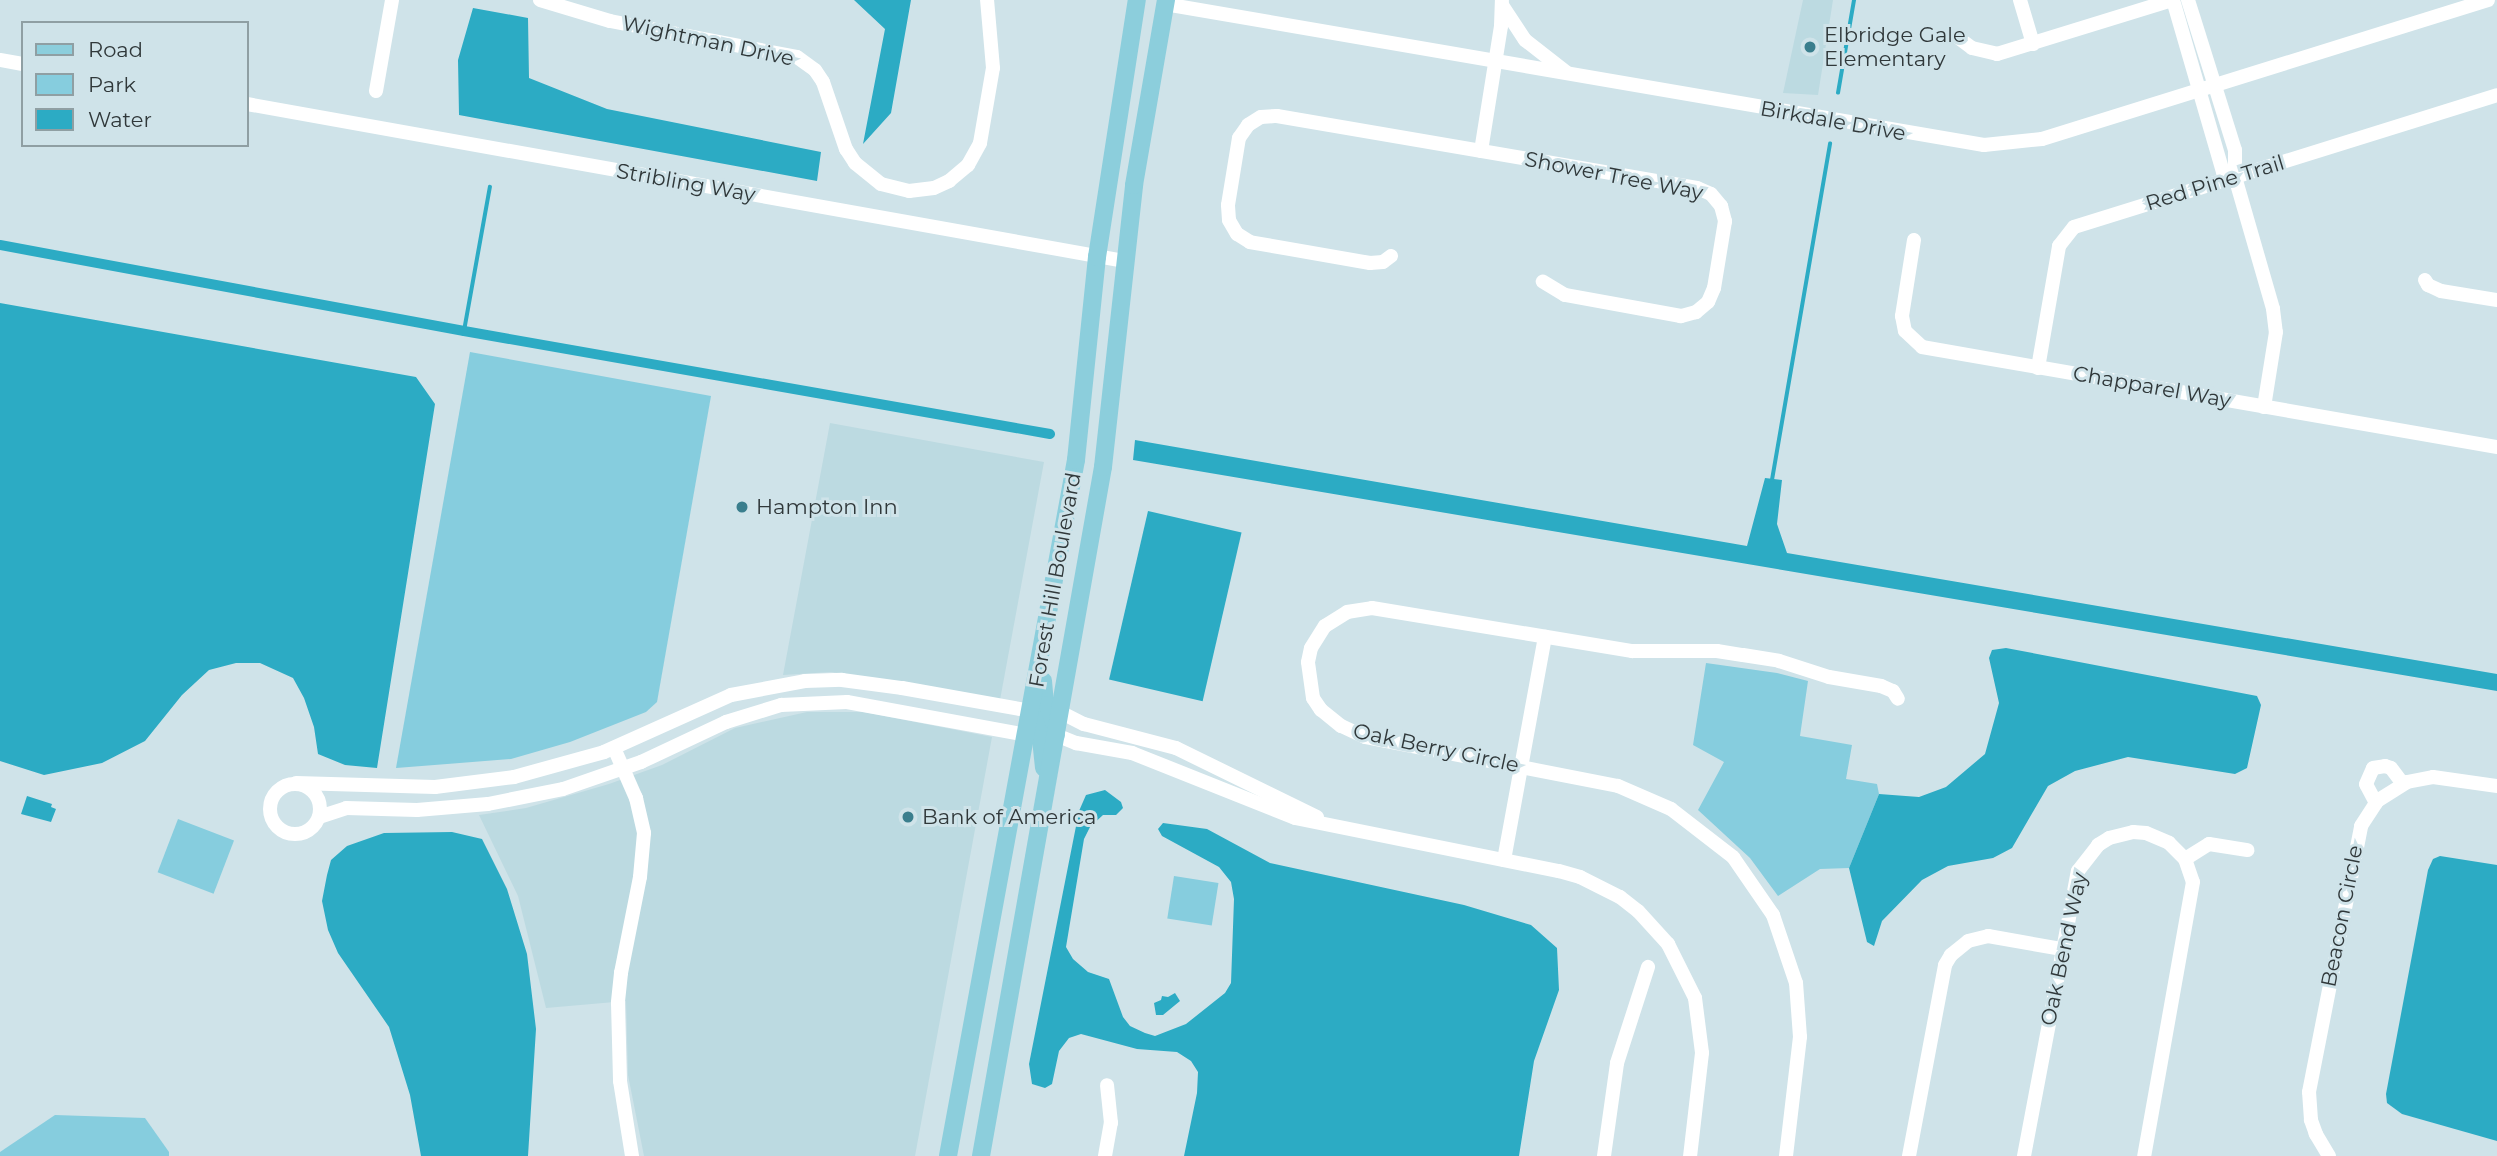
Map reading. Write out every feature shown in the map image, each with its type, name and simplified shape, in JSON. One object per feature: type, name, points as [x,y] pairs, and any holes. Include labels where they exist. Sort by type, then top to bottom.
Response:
[{"type":"main road","name":"Forest Hill Boulevard","points":[[948,1156],[1076,460],[1097,257],[1137,0]]},
{"type":"main road","name":"Forest Hill Boulevard","points":[[981,1156],[1103,467],[1134,185],[1164,1]]},
{"type":"main road","points":[[1042,650],[1045,705],[1056,735]]},
{"type":"main road","points":[[1031,711],[1041,739],[1046,785]]},
{"type":"street","points":[[376,91],[392,0]]},
{"type":"street","name":"Wightman Drive","points":[[540,0],[579,6],[797,57],[815,70],[823,82],[846,149],[860,170],[893,189],[918,191],[942,185],[956,176],[972,158],[980,143],[993,68],[988,0]]},
{"type":"street","points":[[2020,0],[2033,44]]},
{"type":"street","points":[[1960,39],[1972,48],[1990,53],[2033,44],[2173,0],[2235,150],[2235,177],[2275,317],[2274,348],[2264,407]]},
{"type":"street","points":[[2188,0],[2207,87]]},
{"type":"street","name":"Birkdale Drive","points":[[1164,1],[1495,63],[1984,145],[2042,139],[2488,0]]},
{"type":"street","points":[[1480,151],[1502,2]]},
{"type":"street","points":[[1502,2],[1537,52],[1570,75]]},
{"type":"street","points":[[0,60],[21,64]]},
{"type":"street","name":"Red Pine Trail","points":[[2038,368],[2059,246],[2068,232],[2081,224],[2497,96]]},
{"type":"street","name":"Stribling Way","points":[[248,104],[1125,261]]},
{"type":"street","name":"Shower Tree Way","points":[[1391,256],[1383,262],[1370,262],[1250,242],[1237,234],[1229,220],[1228,205],[1240,138],[1248,125],[1261,117],[1277,116],[1697,188],[1711,194],[1721,206],[1725,221],[1714,288],[1708,302],[1696,312],[1681,316],[1565,295],[1543,282]]},
{"type":"street","name":"Chapparel Way","points":[[1914,240],[1902,316],[1910,338],[1930,349],[2497,447]]},
{"type":"street","points":[[2425,280],[2428,285],[2441,290],[2497,300]]},
{"type":"street","name":"Oak Berry Circle","points":[[1786,1156],[1798,1059],[1799,1010],[1786,948],[1759,891],[1744,869],[1715,840],[1671,809],[1618,786],[1365,737],[1341,726],[1321,710],[1313,698],[1308,662],[1311,648],[1325,626],[1341,615],[1372,608],[1632,651],[1717,651],[1779,661],[1829,677],[1888,688],[1898,699]]},
{"type":"street","points":[[1504,860],[1545,637]]},
{"type":"street","points":[[1027,735],[847,702],[780,705],[716,726],[624,768],[563,789],[488,804],[417,810],[346,808],[319,817],[308,831],[300,834],[288,834],[276,826],[269,810],[270,801],[279,789],[296,783],[435,787],[478,783],[573,762],[614,747],[731,695],[766,687],[842,680],[1031,711]]},
{"type":"street","points":[[708,706],[716,726]]},
{"type":"street","points":[[1060,712],[1084,724],[1176,748],[1331,823]]},
{"type":"street","points":[[1056,735],[1076,743],[1141,756],[1295,818],[1331,823],[1559,871],[1601,886],[1638,911],[1654,926],[1678,960],[1695,998],[1702,1039],[1690,1156]]},
{"type":"street","points":[[614,747],[636,798],[644,833],[640,877],[621,973],[618,1003],[620,1080],[632,1156]]},
{"type":"street","points":[[2376,803],[2366,785],[2373,768],[2391,768],[2403,784]]},
{"type":"street","name":"Beacon Circle","points":[[2329,1156],[2316,1135],[2309,1092],[2355,841],[2376,803],[2403,784],[2434,777],[2497,786]]},
{"type":"street","points":[[296,783],[314,792],[318,799],[319,817]]},
{"type":"street","name":"Oak Bend Way","points":[[2024,1156],[2061,949],[2078,871],[2098,845],[2121,834],[2146,833],[2169,843],[2185,859]]},
{"type":"street","points":[[2144,1156],[2193,894],[2193,883],[2185,859],[2209,844],[2248,850]]},
{"type":"street","points":[[1909,1156],[1945,965],[1951,955],[1968,941],[1988,936],[2061,949]]},
{"type":"street","points":[[1604,1156],[1617,1063],[1648,967]]},
{"type":"street","points":[[1105,1156],[1111,1123],[1107,1085]]},
{"type":"shaded area","name":"Elbridge Gale Elementary","points":[[1803,0],[1833,0],[1818,95],[1783,93]]},
{"type":"shaded area","points":[[830,423],[1044,462],[1000,700],[831,672],[783,675]]},
{"type":"shaded area","points":[[807,712],[864,712],[992,737],[915,1156],[644,1156],[628,1075],[626,1001],[546,1008],[518,896],[479,815],[526,808],[609,784],[662,765],[735,728]]},
{"type":"green space","points":[[470,352],[711,396],[657,702],[646,712],[570,742],[511,759],[396,768]]},
{"type":"green space","points":[[1706,663],[1777,673],[1808,681],[1800,736],[1852,745],[1846,779],[1877,784],[1879,794],[1849,868],[1820,869],[1778,896],[1750,858],[1698,810],[1724,762],[1693,745]]},
{"type":"green space","points":[[178,819],[234,841],[214,894],[158,872]]},
{"type":"green space","points":[[1174,876],[1218,883],[1212,926],[1167,918]]},
{"type":"green space","points":[[55,1115],[145,1118],[169,1152],[169,1156],[0,1156],[0,1152]]},
{"type":"water","points":[[854,0],[911,0],[891,113],[863,144],[885,29]]},
{"type":"water","points":[[473,8],[528,18],[529,78],[607,109],[821,152],[817,181],[459,115],[458,60]]},
{"type":"water","points":[[0,303],[416,377],[435,404],[377,768],[345,765],[318,754],[314,727],[304,698],[293,678],[260,663],[236,663],[209,670],[182,695],[145,741],[102,763],[44,775],[0,761]]},
{"type":"water","points":[[1135,440],[1747,546],[1765,478],[1782,480],[1777,524],[1787,553],[2497,674],[2497,691],[1133,460]]},
{"type":"water","points":[[1148,511],[1242,533],[1203,701],[1109,680]]},
{"type":"water","points":[[2006,648],[2257,696],[2261,705],[2247,768],[2235,774],[2128,757],[2075,771],[2048,786],[2012,848],[1993,858],[1948,866],[1922,880],[1882,921],[1874,946],[1867,942],[1849,868],[1879,794],[1919,797],[1946,787],[1985,754],[1999,703],[1989,658],[1992,650]]},
{"type":"water","points":[[1105,790],[1121,802],[1123,808],[1116,815],[1103,815],[1090,827],[1084,839],[1066,947],[1073,959],[1088,972],[1109,979],[1123,1017],[1130,1026],[1145,1033],[1155,1036],[1186,1024],[1225,993],[1231,983],[1234,899],[1231,882],[1219,867],[1162,836],[1158,829],[1163,823],[1207,829],[1270,863],[1464,905],[1531,925],[1557,948],[1559,990],[1534,1061],[1519,1156],[1184,1156],[1197,1093],[1198,1072],[1191,1061],[1177,1052],[1137,1049],[1081,1034],[1069,1038],[1059,1051],[1052,1084],[1045,1088],[1032,1084],[1029,1064],[1079,811],[1086,795]]},
{"type":"water","points":[[27,796],[52,804],[51,807],[56,809],[51,822],[21,814]]},
{"type":"water","points":[[452,832],[482,839],[507,889],[527,954],[536,1029],[528,1156],[421,1156],[410,1095],[389,1027],[338,953],[328,930],[322,901],[327,875],[331,860],[347,846],[384,833]]},
{"type":"water","points":[[2440,856],[2497,865],[2497,1141],[2402,1114],[2387,1103],[2386,1094],[2428,870],[2433,859]]},
{"type":"water","points":[[1175,993],[1180,1001],[1163,1015],[1156,1015],[1154,1003],[1161,1000],[1162,996],[1168,997]]},
{"type":"waterway","points":[[1838,93],[1854,0]]},
{"type":"waterway","points":[[1772,480],[1830,144]]},
{"type":"waterway","points":[[464,331],[490,187]]},
{"type":"waterway","points":[[0,245],[464,331],[1050,434]]},
{"type":"place","name":"Elbridge Gale Elementary","points":[[1810,47]]},
{"type":"place","name":"Hampton Inn","points":[[742,507]]},
{"type":"place","name":"Bank of America","points":[[908,817]]}]
